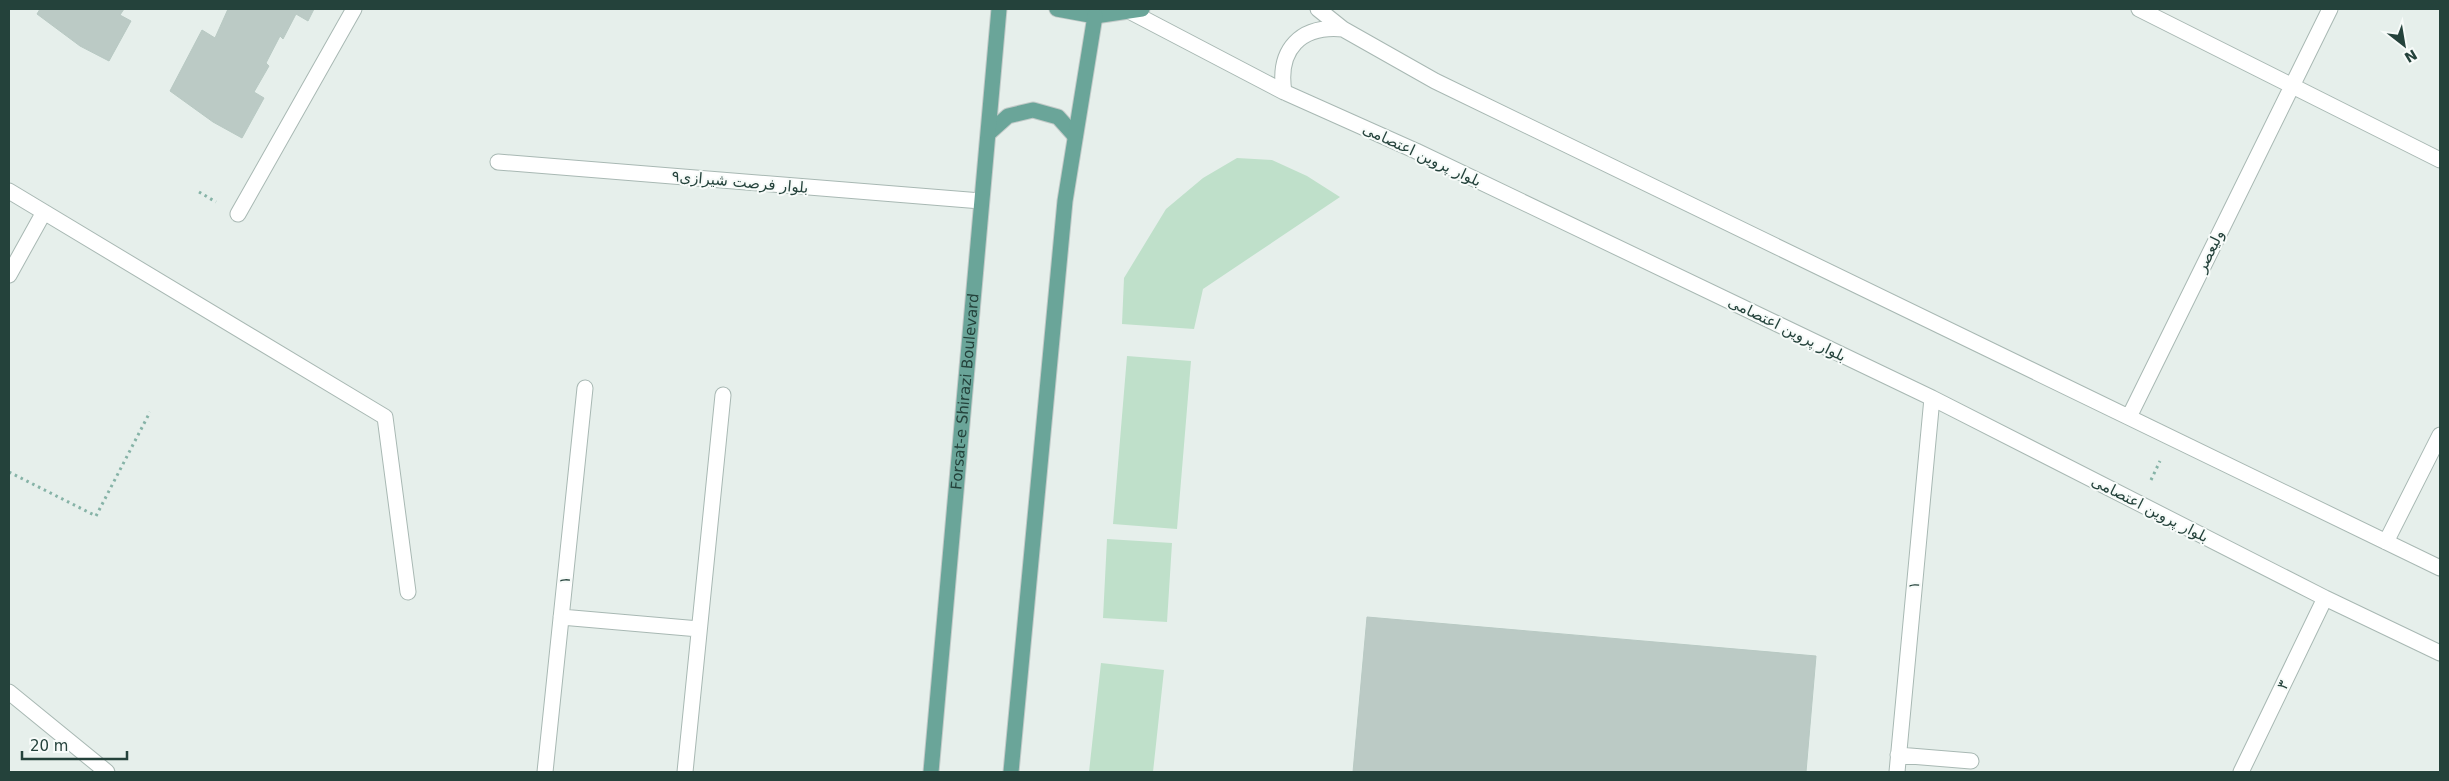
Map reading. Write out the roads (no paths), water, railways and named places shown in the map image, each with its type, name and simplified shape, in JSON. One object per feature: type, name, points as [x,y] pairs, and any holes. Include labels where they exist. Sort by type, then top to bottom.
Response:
[{"type":"main road","name":"Forsat-e Shirazi Boulevard","points":[[931,772],[999,9]]},
{"type":"main road","points":[[1057,9],[1095,16],[1137,10]]},
{"type":"main road","points":[[1011,772],[1065,201],[1095,16]]},
{"type":"main road","points":[[989,133],[1008,116],[1033,110],[1058,118],[1076,136]]},
{"type":"street","points":[[238,214],[354,9]]},
{"type":"street","points":[[1318,9],[1344,29],[1435,81],[2440,568]]},
{"type":"street","points":[[2139,9],[2440,160]]},
{"type":"street","name":"ولیعصر","points":[[2129,417],[2330,9]]},
{"type":"street","name":"بلوار پروین اعتصامی","points":[[1137,10],[1284,92],[1416,151],[1932,398],[2325,598],[2440,653]]},
{"type":"street","points":[[1284,92],[1281,75],[1283,66],[1285,58],[1295,43],[1309,32],[1326,28],[1344,29]]},
{"type":"street","name":"۹بلوار فرصت شیرازی","points":[[498,162],[981,201]]},
{"type":"street","points":[[9,191],[385,418],[408,592]]},
{"type":"street","points":[[9,275],[44,212]]},
{"type":"street","name":"۱","points":[[546,772],[585,388]]},
{"type":"street","points":[[685,772],[723,395]]},
{"type":"street","name":"۱","points":[[1897,772],[1932,398]]},
{"type":"street","points":[[2386,542],[2440,435]]},
{"type":"street","name":"۳","points":[[2241,772],[2325,598]]},
{"type":"street","points":[[561,617],[699,629]]},
{"type":"street","points":[[9,692],[107,772]]},
{"type":"street","points":[[1898,756],[1971,761]]}]
